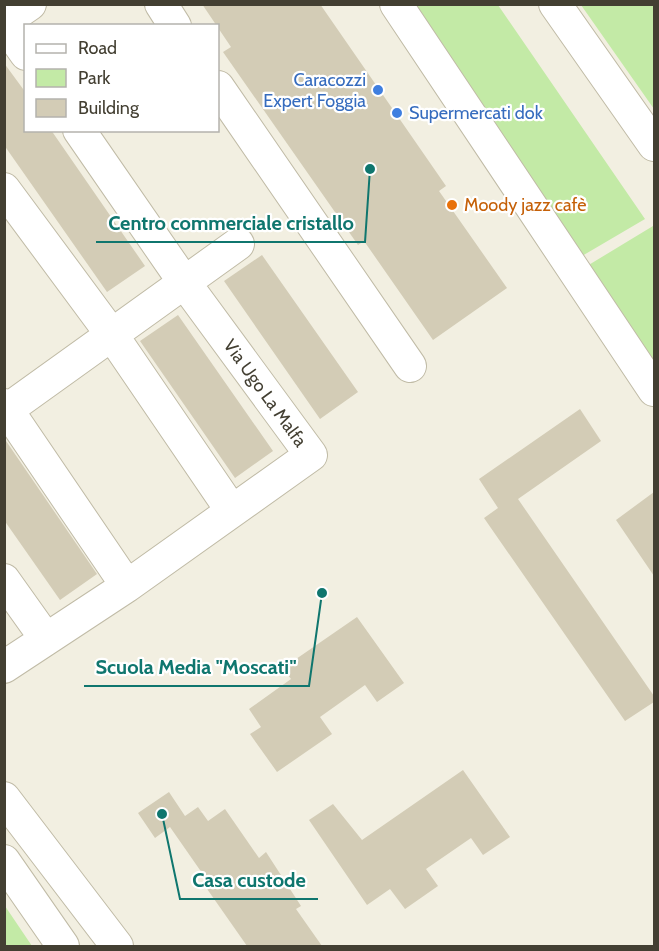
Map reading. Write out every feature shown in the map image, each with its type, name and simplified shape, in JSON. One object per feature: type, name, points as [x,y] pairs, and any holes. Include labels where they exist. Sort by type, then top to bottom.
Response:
[{"type":"street","points":[[24,51],[4,23],[30,4]]},
{"type":"street","points":[[161,4],[175,24]]},
{"type":"street","points":[[396,4],[654,390]]},
{"type":"street","points":[[555,4],[654,145]]},
{"type":"street","points":[[219,88],[410,366]]},
{"type":"street","name":"Via Ugo La Malfa","points":[[4,667],[127,586],[311,455],[184,282],[80,132]]},
{"type":"street","points":[[4,189],[112,334],[232,511]]},
{"type":"street","points":[[127,586],[6,409],[238,244]]},
{"type":"street","points":[[4,580],[46,639]]},
{"type":"street","points":[[4,798],[117,946]]},
{"type":"street","points":[[4,861],[63,946]]},
{"type":"green space","points":[[414,5],[498,5],[645,219],[582,256]]},
{"type":"green space","points":[[581,5],[654,5],[654,109]]},
{"type":"green space","points":[[653,226],[654,229],[654,364],[587,266]]},
{"type":"green space","points":[[5,906],[32,946],[5,946]]},
{"type":"building","points":[[202,4],[320,4],[446,186],[439,191],[507,288],[433,340],[364,241],[358,245],[223,52],[231,47],[219,29],[219,24],[215,24]]},
{"type":"building","points":[[4,63],[24,90],[24,132],[52,132],[145,266],[107,292],[4,145]]},
{"type":"building","points":[[262,255],[358,392],[320,419],[224,281]]},
{"type":"building","points":[[178,315],[273,451],[235,478],[140,341]]},
{"type":"building","points":[[580,409],[601,441],[518,499],[654,696],[654,702],[625,721],[484,518],[498,508],[479,479]]},
{"type":"building","points":[[4,438],[97,574],[60,600],[4,520]]},
{"type":"building","points":[[654,492],[654,576],[616,520]]},
{"type":"building","points":[[357,617],[404,683],[377,702],[365,685],[320,717],[332,734],[277,772],[250,734],[261,727],[249,709],[291,679],[283,668]]},
{"type":"building","points":[[463,770],[510,837],[483,855],[471,838],[426,869],[438,886],[405,909],[390,889],[367,905],[309,820],[333,804],[362,840]]},
{"type":"building","points":[[169,792],[185,816],[198,807],[208,821],[225,809],[259,858],[266,852],[301,906],[296,909],[322,946],[247,946],[205,886],[209,883],[170,827],[155,838],[138,813]]},
{"type":"place","name":"Caracozzi Expert Foggia","points":[[378,90]]},
{"type":"place","name":"Supermercati dok","points":[[397,113]]},
{"type":"place","name":"Centro commerciale cristallo","points":[[370,169]]},
{"type":"place","name":"Moody jazz cafè","points":[[452,205]]},
{"type":"place","name":"Scuola Media \"Moscati\"","points":[[322,593]]},
{"type":"place","name":"Casa custode","points":[[162,814]]}]
